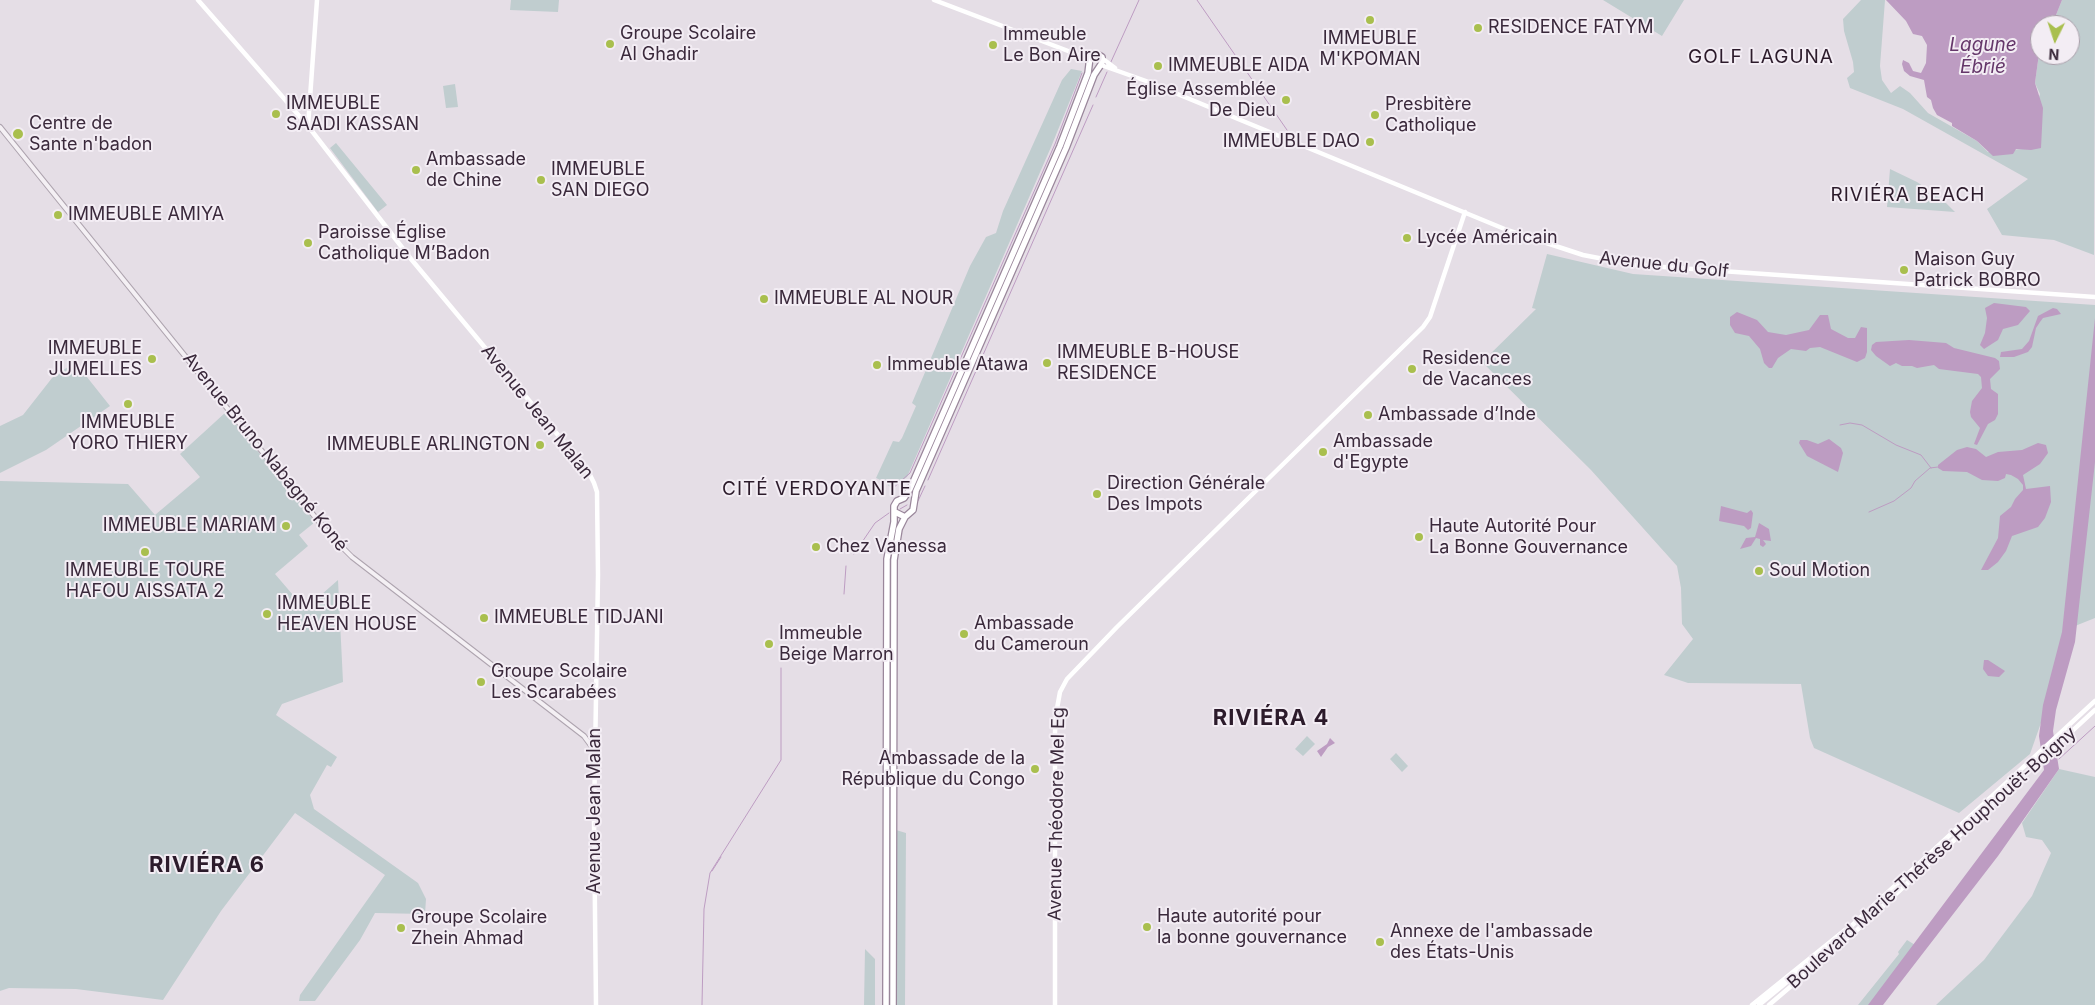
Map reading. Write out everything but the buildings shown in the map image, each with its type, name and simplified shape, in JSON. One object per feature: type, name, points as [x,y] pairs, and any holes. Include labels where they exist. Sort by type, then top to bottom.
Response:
[{"type":"highway","points":[[886,1005],[887,559],[896,503],[904,498],[1060,146],[1091,55],[1098,54],[1100,64],[1066,148],[912,504],[912,512],[905,517],[899,529],[894,560],[893,1005]]},
{"type":"highway","points":[[1089,63],[1100,64]]},
{"type":"highway","points":[[904,498],[912,504]]},
{"type":"highway","points":[[896,512],[905,517]]},
{"type":"main road","points":[[198,0],[294,113],[308,126]]},
{"type":"main road","points":[[308,126],[317,0]]},
{"type":"main road","points":[[934,0],[1076,54],[1089,63]]},
{"type":"main road","points":[[1076,54],[1091,55]]},
{"type":"main road","name":"Avenue du Golf","points":[[1100,64],[1552,246],[1635,265],[2095,297]]},
{"type":"main road","name":"Avenue Jean Malan","points":[[308,126],[411,258],[588,471],[597,492],[596,1005]]},
{"type":"main road","name":"Avenue Théodore Mel Eg","points":[[1056,1005],[1055,732],[1060,692],[1067,678],[1424,327],[1430,317],[1465,212]]},
{"type":"main road","name":"Boulevard Marie-Thérèse Houphouët-Boigny","points":[[1759,1005],[1853,925],[2095,701]]},
{"type":"main road","name":"Boulevard Marie-Thérèse Houphouët-Boigny","points":[[1769,1005],[1856,930],[2095,710]]},
{"type":"main road","points":[[1752,1005],[1836,934],[1853,925]]},
{"type":"street","name":"Avenue Bruno Nabagné Koné","points":[[0,127],[328,533],[352,557],[584,736],[595,751]]},
{"type":"shaded area","points":[[511,0],[559,0],[558,12],[510,10]]},
{"type":"shaded area","points":[[1603,0],[1684,0],[1662,36]]},
{"type":"shaded area","points":[[1861,0],[1885,0],[1880,66],[1882,80],[1891,93],[1900,86],[1910,93],[1928,113],[1977,141],[1988,152],[2022,149],[2040,94],[2035,83],[2037,65],[2080,65],[2080,15],[2056,15],[2062,0],[2095,0],[2094,255],[2054,240],[2002,235],[1987,209],[2028,179],[1903,109],[1850,88],[1847,78],[1854,72],[1853,62],[1844,31],[1843,19]]},
{"type":"shaded area","points":[[1071,69],[1082,71],[1051,147],[907,477],[891,488],[885,482],[876,478],[893,441],[899,442],[902,438],[916,406],[912,403],[970,266],[986,237],[996,233],[1003,211],[1062,80]]},
{"type":"shaded area","points":[[455,84],[458,107],[446,108],[443,86]]},
{"type":"shaded area","points":[[336,143],[387,205],[378,212],[330,148]]},
{"type":"shaded area","points":[[1890,169],[1917,182],[1943,200],[1955,212],[1887,207]]},
{"type":"shaded area","points":[[1547,254],[1633,274],[2095,305],[2095,618],[2075,626],[2030,754],[1959,813],[1814,748],[1810,738],[1801,684],[1688,683],[1664,675],[1693,639],[1682,624],[1681,588],[1677,566],[1591,470],[1482,362],[1536,309],[1532,308]]},
{"type":"shaded area","points":[[75,362],[110,406],[46,450],[0,473],[0,426],[23,415],[52,378]]},
{"type":"shaded area","points":[[226,412],[315,522],[299,535],[308,546],[275,574],[305,609],[338,580],[343,682],[282,704],[276,715],[337,757],[331,767],[327,765],[310,795],[314,809],[418,883],[426,899],[425,914],[375,913],[360,940],[315,1001],[299,1001],[300,995],[385,875],[295,813],[221,911],[163,1000],[76,989],[9,988],[0,991],[0,481],[128,484],[155,515],[200,477],[180,454]]},
{"type":"shaded area","points":[[1307,736],[1315,744],[1303,756],[1295,749]]},
{"type":"shaded area","points":[[1396,753],[1408,766],[1402,772],[1390,759]]},
{"type":"shaded area","points":[[2059,769],[2095,777],[2095,1005],[1936,1005],[1984,960],[2032,896],[2051,853],[2042,840],[2026,837],[2022,823]]},
{"type":"shaded area","points":[[896,830],[906,833],[905,1005],[896,1005]]},
{"type":"shaded area","points":[[1907,940],[1920,948],[1875,1005],[1858,1005],[1899,954],[1898,952]]},
{"type":"shaded area","points":[[865,949],[875,959],[875,1005],[864,1005]]},
{"type":"water","name":"Lagune Ébrié","points":[[1886,0],[2062,0],[2056,15],[2030,15],[2030,65],[2037,65],[2035,83],[2043,108],[2041,148],[2031,150],[2016,149],[2013,154],[1993,156],[1977,141],[1937,115],[1931,100],[1927,97],[1924,80],[1910,76],[1904,71],[1903,60],[1909,63],[1913,71],[1921,73],[1926,63],[1927,45],[1922,36],[1913,34],[1906,21]]},
{"type":"water","points":[[1994,303],[2026,307],[2030,311],[2018,325],[2003,329],[1998,340],[1984,349],[1980,345],[1985,333],[1987,318],[1985,308]]},
{"type":"water","points":[[2053,308],[2057,309],[2061,314],[2043,318],[2036,328],[2032,347],[2028,352],[2014,357],[2000,357],[2001,352],[2022,349],[2029,341],[2038,316]]},
{"type":"water","points":[[1737,312],[1757,320],[1768,332],[1786,335],[1809,330],[1820,315],[1828,315],[1831,329],[1848,338],[1855,338],[1861,327],[1867,328],[1867,352],[1865,358],[1857,362],[1820,347],[1810,348],[1806,351],[1791,349],[1778,358],[1772,368],[1769,368],[1764,363],[1760,349],[1749,336],[1735,333],[1730,325],[1730,317]]},
{"type":"water","points":[[2095,318],[2095,462],[2075,642],[2056,710],[2053,731],[2059,769],[1998,856],[1883,1005],[1868,1005],[2044,770],[2039,736],[2043,705],[2062,632]]},
{"type":"water","points":[[1909,340],[1946,343],[1954,348],[1995,358],[1999,361],[2000,369],[1990,379],[1991,389],[1998,394],[1998,414],[1995,420],[1988,424],[1977,445],[1974,444],[1980,428],[1971,417],[1970,412],[1972,401],[1982,388],[1981,377],[1978,374],[1939,369],[1934,365],[1917,368],[1902,366],[1896,363],[1890,366],[1871,350],[1872,345],[1876,342]]},
{"type":"water","points":[[1829,439],[1841,448],[1843,453],[1838,472],[1807,456],[1799,443],[1800,440],[1807,440],[1818,444]]},
{"type":"water","points":[[2038,443],[2046,445],[2048,453],[2040,464],[2023,475],[2026,489],[2050,486],[2051,502],[2045,518],[2038,527],[2012,536],[2006,551],[1998,562],[1988,570],[1981,570],[1998,538],[2000,516],[2011,507],[2023,490],[2023,485],[2011,475],[2006,474],[2005,478],[1998,481],[1982,480],[1967,472],[1943,471],[1938,468],[1938,465],[1957,450],[1967,447],[1976,449],[1986,457],[1998,452],[2022,450]]},
{"type":"water","points":[[1721,506],[1747,513],[1751,510],[1753,513],[1751,528],[1748,530],[1744,526],[1719,521]]},
{"type":"water","points":[[1759,523],[1769,529],[1771,541],[1763,540],[1766,544],[1763,547],[1760,545],[1760,539],[1756,538],[1751,546],[1740,549],[1746,538],[1755,537]]},
{"type":"water","points":[[1984,660],[1988,660],[2005,671],[1999,677],[1988,676],[1983,669]]},
{"type":"water","points":[[1330,738],[1335,743],[1328,747],[1321,757],[1317,751],[1327,744]]},
{"type":"waterway","points":[[1110,64],[1139,0]]},
{"type":"waterway","points":[[1197,0],[1287,130]]},
{"type":"waterway","points":[[1096,97],[1107,72]]},
{"type":"waterway","points":[[892,489],[910,473],[1055,144],[1082,73]]},
{"type":"waterway","points":[[928,480],[1093,105]]},
{"type":"waterway","points":[[1840,425],[1850,423],[1862,425],[1896,445],[1921,455],[1931,468]]},
{"type":"waterway","points":[[1869,512],[1894,501],[1911,488],[1915,481],[1930,468],[1938,467]]},
{"type":"waterway","points":[[918,501],[925,486]]},
{"type":"waterway","points":[[900,509],[907,505]]},
{"type":"waterway","points":[[854,554],[875,523],[889,513]]},
{"type":"waterway","points":[[844,594],[846,566]]},
{"type":"waterway","points":[[702,1005],[704,909],[710,873],[781,760],[781,668]]},
{"type":"waterway","points":[[2059,759],[2095,726]]},
{"type":"waterway","points":[[712,871],[721,857]]},
{"type":"place","name":"IMMEUBLE M'KPOMAN","points":[[1370,20]]},
{"type":"place","name":"RESIDENCE FATYM","points":[[1478,28]]},
{"type":"place","name":"Groupe Scolaire Al Ghadir","points":[[610,44]]},
{"type":"place","name":"Immeuble Le Bon Aire","points":[[993,45]]},
{"type":"place","name":"IMMEUBLE AIDA","points":[[1158,66]]},
{"type":"place","name":"Église Assemblée De Dieu","points":[[1286,100]]},
{"type":"place","name":"IMMEUBLE SAADI KASSAN","points":[[276,114]]},
{"type":"place","name":"Presbitère Catholique","points":[[1375,115]]},
{"type":"place","name":"Centre de Sante n'badon","points":[[18,134]]},
{"type":"place","name":"IMMEUBLE DAO","points":[[1370,142]]},
{"type":"place","name":"Ambassade de Chine","points":[[416,170]]},
{"type":"place","name":"IMMEUBLE SAN DIEGO","points":[[541,180]]},
{"type":"place","name":"IMMEUBLE AMIYA","points":[[58,215]]},
{"type":"place","name":"Lycée Américain","points":[[1407,238]]},
{"type":"place","name":"Paroisse Église Catholique M’Badon","points":[[308,243]]},
{"type":"place","name":"Maison Guy Patrick BOBRO","points":[[1904,270]]},
{"type":"place","name":"IMMEUBLE AL NOUR","points":[[764,299]]},
{"type":"place","name":"IMMEUBLE JUMELLES","points":[[152,359]]},
{"type":"place","name":"IMMEUBLE B-HOUSE RESIDENCE","points":[[1047,363]]},
{"type":"place","name":"Immeuble Atawa","points":[[877,365]]},
{"type":"place","name":"Residence de Vacances","points":[[1412,369]]},
{"type":"place","name":"IMMEUBLE YORO THIERY","points":[[128,404]]},
{"type":"place","name":"Ambassade d’Inde","points":[[1368,415]]},
{"type":"place","name":"IMMEUBLE ARLINGTON","points":[[540,445]]},
{"type":"place","name":"Ambassade d'Egypte","points":[[1323,452]]},
{"type":"place","name":"Direction Générale Des Impots","points":[[1097,494]]},
{"type":"place","name":"IMMEUBLE MARIAM","points":[[286,526]]},
{"type":"place","name":"Haute Autorité Pour La Bonne Gouvernance","points":[[1419,537]]},
{"type":"place","name":"Chez Vanessa","points":[[816,547]]},
{"type":"place","name":"IMMEUBLE TOURE HAFOU AISSATA 2","points":[[145,552]]},
{"type":"place","name":"Soul Motion","points":[[1759,571]]},
{"type":"place","name":"IMMEUBLE HEAVEN HOUSE","points":[[267,614]]},
{"type":"place","name":"IMMEUBLE TIDJANI","points":[[484,618]]},
{"type":"place","name":"Ambassade du Cameroun","points":[[964,634]]},
{"type":"place","name":"Immeuble Beige Marron","points":[[769,644]]},
{"type":"place","name":"Groupe Scolaire Les Scarabées","points":[[481,682]]},
{"type":"place","name":"Ambassade de la République du Congo","points":[[1035,769]]},
{"type":"place","name":"Haute autorité pour la bonne gouvernance","points":[[1147,927]]},
{"type":"place","name":"Groupe Scolaire Zhein Ahmad","points":[[401,928]]},
{"type":"place","name":"Annexe de l'ambassade des États-Unis","points":[[1380,942]]},
{"type":"district","name":"GOLF LAGUNA","points":[[1761,57]]},
{"type":"district","name":"RIVIÉRA BEACH","points":[[1908,195]]},
{"type":"district","name":"CITÉ VERDOYANTE","points":[[817,489]]},
{"type":"district","name":"RIVIÉRA 4","points":[[1271,718]]},
{"type":"district","name":"RIVIÉRA 6","points":[[207,865]]}]
